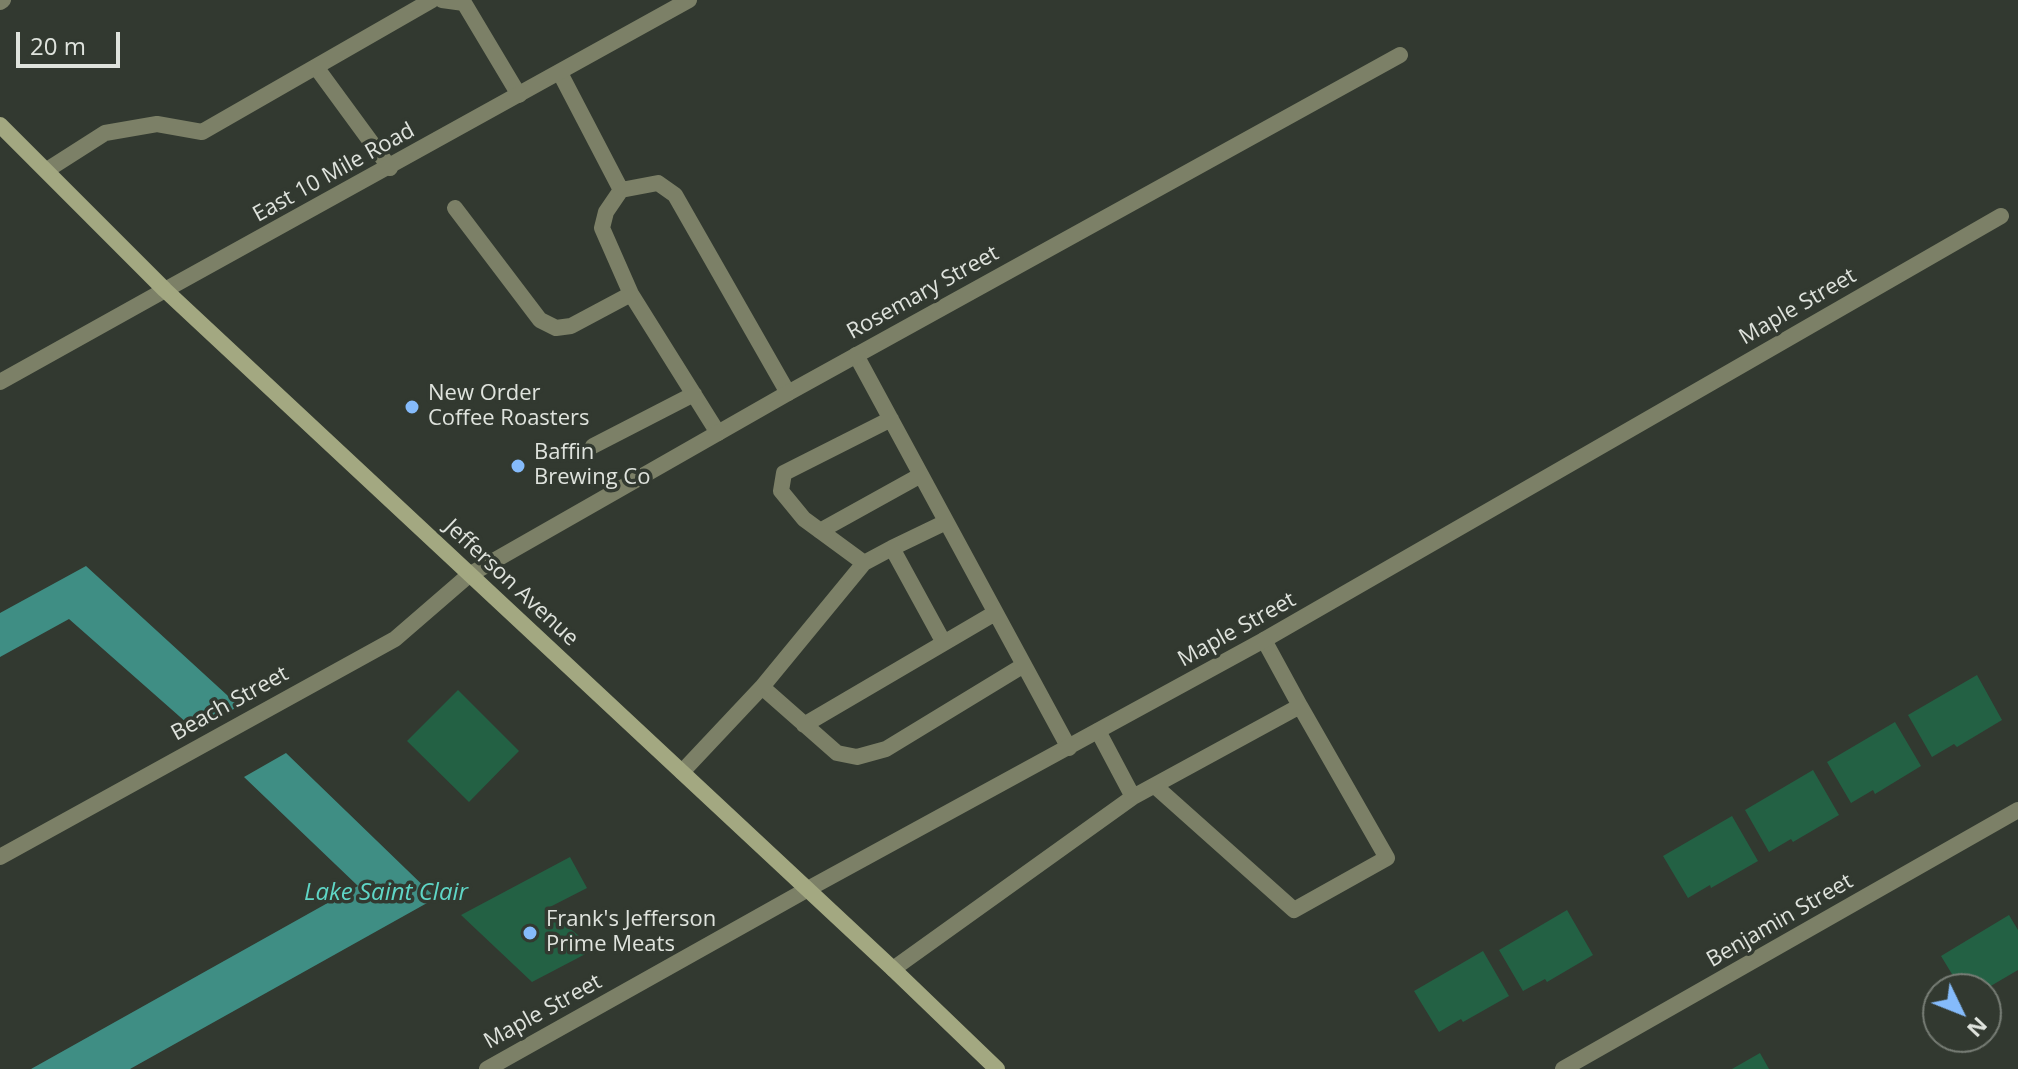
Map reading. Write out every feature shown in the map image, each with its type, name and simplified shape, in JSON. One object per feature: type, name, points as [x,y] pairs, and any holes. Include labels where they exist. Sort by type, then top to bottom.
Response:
[{"type":"main road","name":"Jefferson Avenue","points":[[0,125],[165,290],[997,1069]]},
{"type":"street","points":[[47,170],[105,133],[157,124],[202,132],[432,0]]},
{"type":"street","points":[[442,0],[464,3],[519,95]]},
{"type":"street","name":"East 10 Mile Road","points":[[0,382],[689,0]]},
{"type":"street","name":"Rosemary Street","points":[[469,575],[856,355],[1400,55]]},
{"type":"street","points":[[316,67],[390,168]]},
{"type":"street","points":[[560,73],[621,190]]},
{"type":"street","points":[[718,433],[631,294],[602,228],[606,212],[621,190],[658,183],[675,195],[788,393]]},
{"type":"street","points":[[455,208],[540,320],[556,328],[571,326],[631,294]]},
{"type":"street","name":"Maple Street","points":[[487,1069],[808,889],[1264,640],[2001,216]]},
{"type":"street","points":[[856,355],[1069,748]]},
{"type":"street","points":[[593,446],[694,394]]},
{"type":"street","points":[[864,563],[804,519],[781,491],[784,473],[891,419]]},
{"type":"street","points":[[820,531],[921,475]]},
{"type":"street","points":[[682,772],[762,687],[864,563],[946,522]]},
{"type":"street","points":[[892,548],[944,643]]},
{"type":"street","name":"Beach Street","points":[[0,857],[395,639],[469,575]]},
{"type":"street","points":[[804,725],[995,613]]},
{"type":"street","points":[[1155,786],[1294,910],[1387,858],[1264,640]]},
{"type":"street","points":[[762,687],[837,753],[857,757],[886,749],[1024,665]]},
{"type":"street","points":[[893,969],[1133,797],[1300,706]]},
{"type":"street","points":[[1098,731],[1133,797]]},
{"type":"street","name":"Benjamin Street","points":[[1563,1069],[2018,810]]},
{"type":"water","points":[[86,566],[239,706],[196,731],[69,619],[0,657],[0,613]]},
{"type":"water","name":"Lake Saint Clair","points":[[286,753],[436,898],[130,1069],[31,1069],[358,886],[244,777]]},
{"type":"building","points":[[1977,675],[2002,720],[1957,747],[1954,744],[1932,757],[1908,715]]},
{"type":"building","points":[[458,690],[519,751],[469,802],[407,741]]},
{"type":"building","points":[[1895,722],[1921,766],[1875,794],[1873,790],[1851,803],[1827,762]]},
{"type":"building","points":[[1813,770],[1839,815],[1769,852],[1745,810]]},
{"type":"building","points":[[1732,816],[1758,861],[1688,898],[1663,856]]},
{"type":"building","points":[[570,857],[587,888],[546,909],[595,949],[532,982],[461,915]]},
{"type":"building","points":[[1567,910],[1593,955],[1547,982],[1545,979],[1523,991],[1499,950]]},
{"type":"building","points":[[2009,915],[2018,930],[2018,970],[2002,979],[2002,973],[1951,973],[1941,956]]},
{"type":"building","points":[[1483,951],[1509,996],[1439,1032],[1414,991]]},
{"type":"building","points":[[1760,1053],[1769,1069],[1732,1069]]},
{"type":"place","name":"New Order Coffee Roasters","points":[[412,407]]},
{"type":"place","name":"Baffin Brewing Co","points":[[518,466]]},
{"type":"place","name":"Frank's Jefferson Prime Meats","points":[[530,933]]}]
